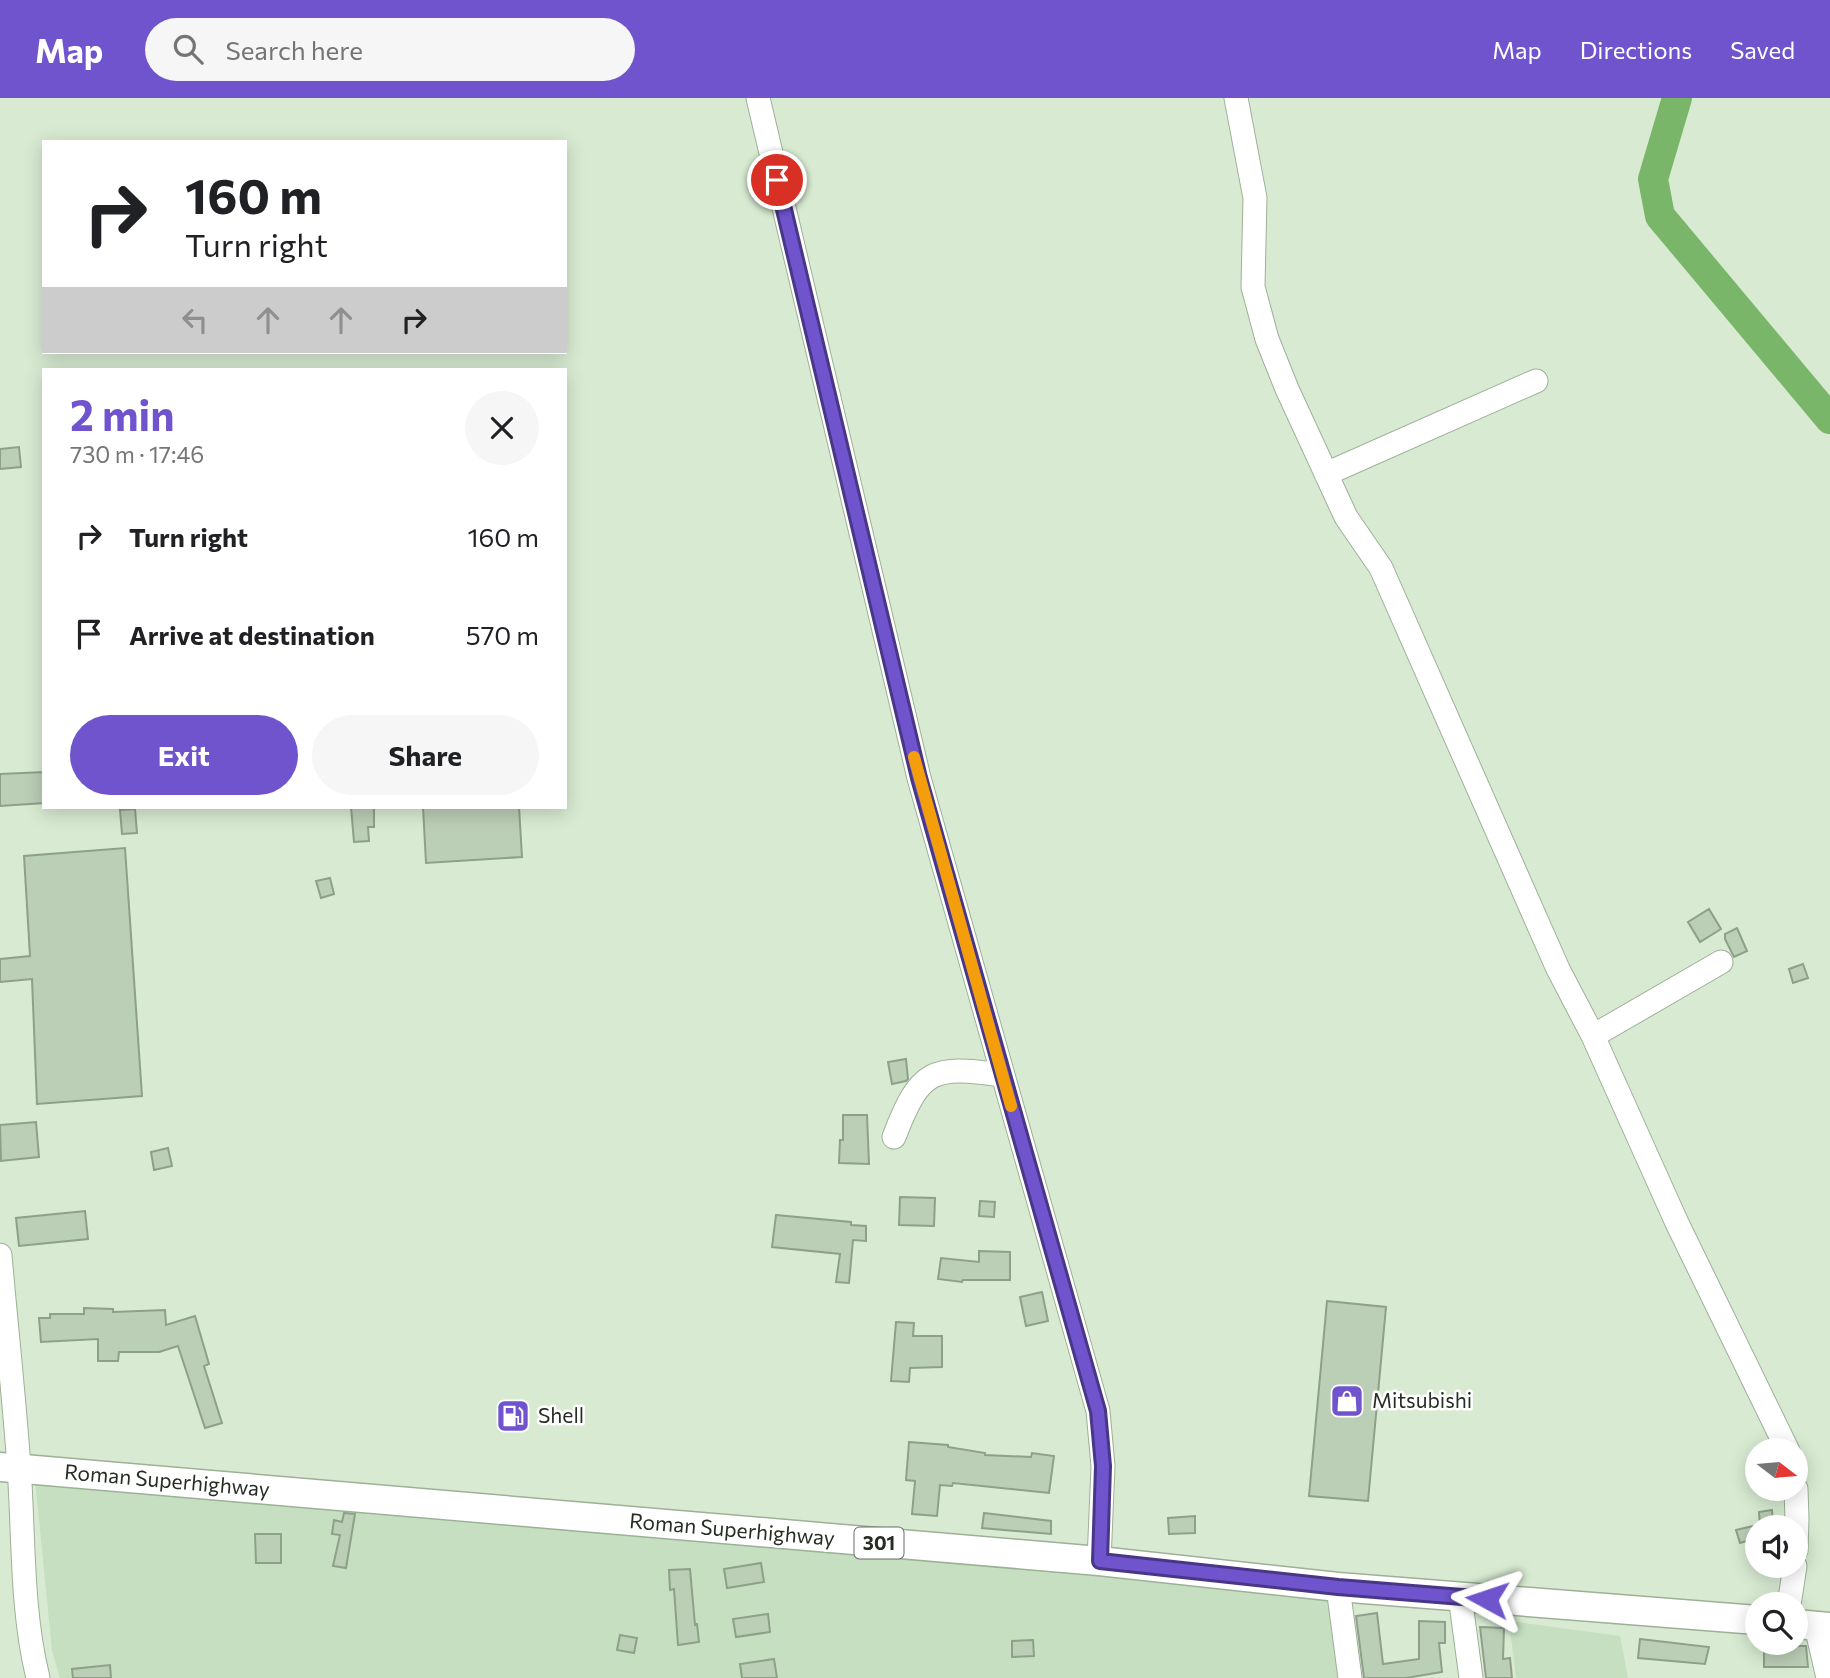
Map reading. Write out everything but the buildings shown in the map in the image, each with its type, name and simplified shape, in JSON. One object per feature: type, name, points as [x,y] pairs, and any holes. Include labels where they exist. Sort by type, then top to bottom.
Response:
[{"type":"main road","name":"Roman Superhighway","points":[[9,1468],[1100,1561],[1338,1587],[1745,1619]]},
{"type":"street","points":[[758,98],[919,778],[1098,1411],[1103,1466],[1100,1561]]},
{"type":"street","points":[[1236,98],[1255,198],[1253,287],[1267,339],[1346,517],[1381,568],[1558,969],[1593,1036],[1677,1223],[1781,1438]]},
{"type":"street","points":[[1326,474],[1536,381]]},
{"type":"street","points":[[1593,1036],[1721,962]]},
{"type":"street","points":[[894,1137],[913,1096],[937,1073],[952,1070],[1002,1075]]},
{"type":"street","points":[[0,1255],[9,1468],[20,1538],[26,1608],[38,1678]]},
{"type":"street","points":[[1338,1587],[1349,1678]]},
{"type":"street","points":[[1460,1597],[1471,1678]]},
{"type":"street","points":[[1814,1626],[1828,1678]]},
{"type":"shaded area","points":[[34,1470],[1338,1587],[1350,1678],[60,1678],[52,1651]]},
{"type":"shaded area","points":[[1509,1621],[1620,1636],[1628,1678],[1516,1678]]},
{"type":"waterway","points":[[1677,98],[1653,179],[1660,216],[1830,419]]},
{"type":"slow traffic","points":[[914,757],[1011,1106]]},
{"type":"place","name":"Mitsubishi","points":[[1347,1401]]},
{"type":"place","name":"Shell","points":[[513,1416]]},
{"type":"route","points":[[777,180],[919,778],[1098,1411],[1103,1466],[1100,1561],[1338,1587],[1487,1599]]}]
